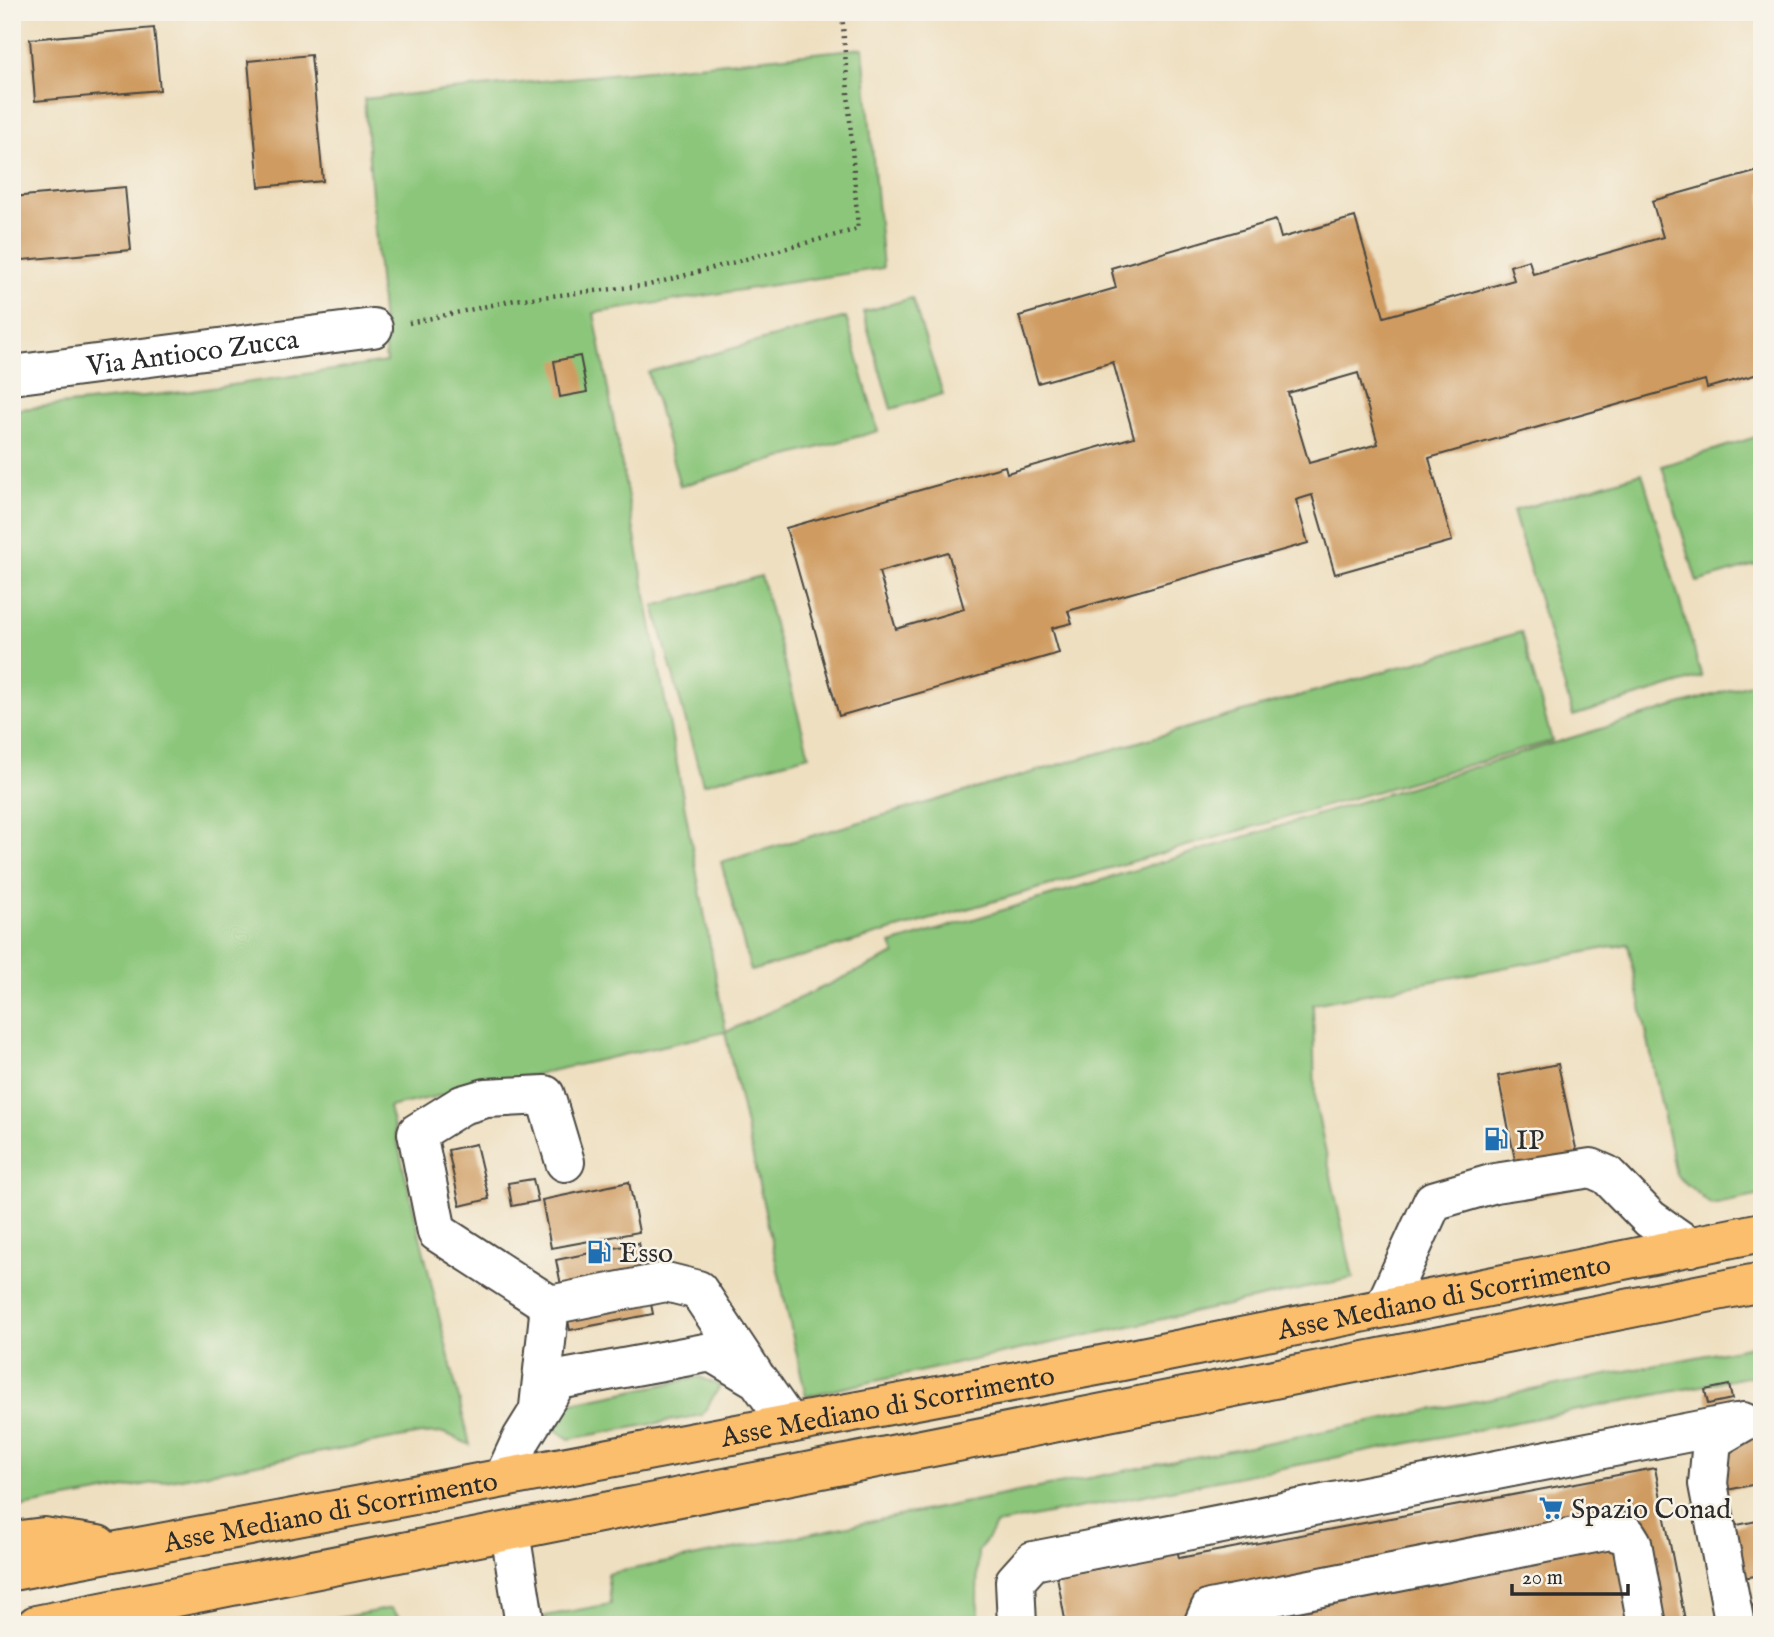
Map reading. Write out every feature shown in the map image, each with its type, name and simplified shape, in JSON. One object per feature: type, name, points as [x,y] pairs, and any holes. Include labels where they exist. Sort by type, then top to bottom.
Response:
[{"type":"highway","name":"Asse Mediano di Scorrimento","points":[[12,1571],[789,1424],[1762,1232]]},
{"type":"highway","name":"Asse Mediano di Scorrimento","points":[[36,1625],[1762,1282]]},
{"type":"highway","points":[[12,1541],[44,1537],[121,1549]]},
{"type":"highway","points":[[139,1625],[187,1594]]},
{"type":"street","name":"Via Antioco Zucca","points":[[12,375],[373,328]]},
{"type":"street","points":[[565,1162],[545,1095],[486,1098],[462,1105],[417,1133],[437,1232],[550,1305],[666,1282],[698,1290],[789,1424]]},
{"type":"street","points":[[1384,1308],[1433,1201],[1495,1183],[1591,1168],[1607,1175],[1650,1219],[1690,1247]]},
{"type":"street","points":[[539,1411],[550,1305]]},
{"type":"street","points":[[504,1477],[558,1380],[710,1352],[758,1380]]},
{"type":"street","points":[[1017,1625],[1015,1581],[1033,1561],[1749,1420]]},
{"type":"street","points":[[1735,1625],[1708,1484],[1712,1440],[1749,1420]]},
{"type":"street","points":[[1203,1625],[1210,1609],[1610,1530],[1627,1535],[1632,1543],[1647,1625]]},
{"type":"street","points":[[510,1532],[525,1625]]},
{"type":"path","points":[[373,328],[437,318],[516,300],[649,285],[858,229],[842,12]]},
{"type":"green space","points":[[863,48],[883,268],[594,313],[726,1032],[895,954],[891,944],[1762,680],[1762,1195],[1711,1205],[1676,1175],[1628,944],[1313,1004],[1315,1102],[1353,1278],[806,1396],[725,1032],[389,1107],[470,1445],[445,1433],[421,1434],[12,1509],[12,410],[192,391],[386,362],[364,99]]},
{"type":"green space","points":[[912,298],[943,394],[891,409],[863,312]]},
{"type":"green space","points":[[846,317],[878,431],[680,486],[648,372]]},
{"type":"green space","points":[[1762,435],[1762,563],[1697,582],[1662,466]]},
{"type":"green space","points":[[1642,473],[1702,677],[1573,716],[1513,511]]},
{"type":"green space","points":[[761,576],[809,755],[703,784],[654,606]]},
{"type":"green space","points":[[1521,632],[1552,741],[751,971],[721,862]]},
{"type":"green space","points":[[1762,1344],[1762,1374],[997,1524],[978,1552],[977,1601],[981,1625],[548,1625],[545,1616],[611,1604],[607,1574]]},
{"type":"green space","points":[[700,1377],[720,1386],[702,1415],[569,1439],[547,1424],[563,1405]]},
{"type":"green space","points":[[391,1608],[406,1625],[304,1625]]},
{"type":"building","points":[[154,28],[160,90],[35,101],[30,39]]},
{"type":"building","points":[[311,55],[323,181],[259,187],[248,61]]},
{"type":"building","points":[[1762,170],[1762,373],[1707,388],[1705,380],[1429,458],[1452,541],[1335,574],[1312,495],[1296,500],[1308,543],[1068,611],[1072,623],[1052,628],[1059,653],[839,716],[786,528],[1005,466],[1007,473],[1134,437],[1113,362],[1038,383],[1019,316],[1116,288],[1111,268],[1276,220],[1281,238],[1355,217],[1384,317],[1514,280],[1510,266],[1529,260],[1533,274],[1663,237],[1652,201]],"holes":[[[1358,373],[1378,444],[1309,463],[1288,393]],[[948,552],[964,609],[896,629],[879,572]]]},
{"type":"building","points":[[125,187],[131,250],[12,261],[12,197]]},
{"type":"building","points":[[580,356],[587,392],[560,397],[554,361]]},
{"type":"building","points":[[1558,1064],[1584,1186],[1523,1199],[1498,1076]]},
{"type":"building","points":[[476,1144],[489,1199],[460,1206],[448,1150]]},
{"type":"building","points":[[533,1179],[538,1201],[512,1206],[508,1183]]},
{"type":"building","points":[[629,1182],[639,1232],[551,1248],[542,1200]]},
{"type":"building","points":[[639,1243],[653,1314],[570,1330],[556,1260]]},
{"type":"building","points":[[1729,1385],[1732,1399],[1708,1404],[1705,1390]]},
{"type":"building","points":[[1762,1428],[1762,1483],[1727,1490],[1717,1437]]},
{"type":"building","name":"Spazio Conad","points":[[1655,1468],[1686,1625],[1066,1625],[1057,1576],[1116,1565],[1116,1560],[1177,1549],[1179,1558]]},
{"type":"building","points":[[1762,1520],[1762,1575],[1742,1578],[1732,1526]]},
{"type":"building","points":[[1762,1604],[1762,1625],[1748,1625],[1744,1607]]},
{"type":"place","name":"IP","points":[[1496,1139]]},
{"type":"place","name":"Esso","points":[[599,1252]]},
{"type":"place","name":"Spazio Conad","points":[[1551,1508]]}]
